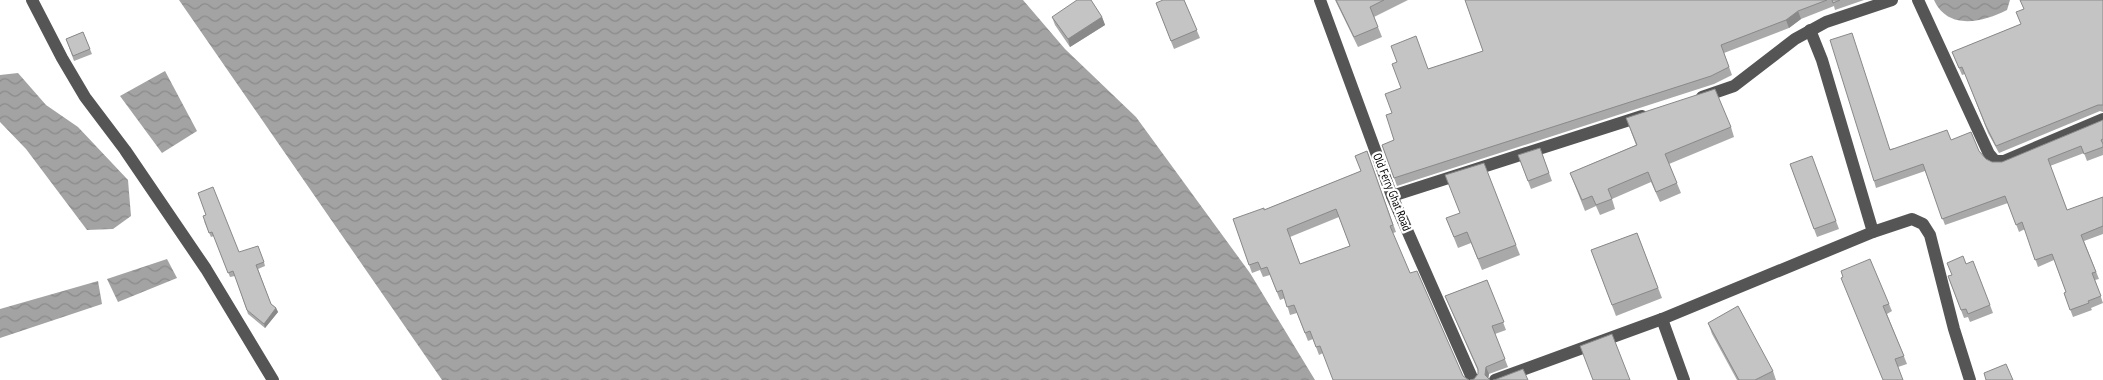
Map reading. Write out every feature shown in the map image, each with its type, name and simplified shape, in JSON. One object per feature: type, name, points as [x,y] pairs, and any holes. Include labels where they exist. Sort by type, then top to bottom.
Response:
[{"type":"street","points":[[32,0],[85,97],[125,150],[206,269],[273,380]]},
{"type":"street","name":"Old Ferry Ghat Road","points":[[1320,0],[1392,196],[1473,380]]},
{"type":"street","points":[[1686,102],[1734,86],[1795,39],[1826,22],[1892,0]]},
{"type":"street","points":[[1918,0],[1989,154],[1995,161],[2004,161],[2103,119]]},
{"type":"street","points":[[1810,30],[1822,60],[1873,232]]},
{"type":"street","points":[[1392,196],[1658,110]]},
{"type":"street","points":[[1495,380],[1662,319],[1873,232],[1912,219],[1923,224],[1930,236],[1954,329],[1970,380]]},
{"type":"street","points":[[1662,319],[1684,380]]},
{"type":"water","points":[[179,0],[1023,0],[1065,49],[1136,117],[1250,273],[1315,380],[442,380]]},
{"type":"water","points":[[1934,0],[2010,0],[2007,10],[1987,18],[1967,21],[1957,20],[1948,16],[1940,10]]},
{"type":"water","points":[[165,71],[197,131],[162,153],[120,96]]},
{"type":"water","points":[[18,73],[46,105],[78,127],[128,180],[131,216],[113,229],[87,230],[26,149],[0,122],[0,75]]},
{"type":"water","points":[[167,259],[177,278],[118,302],[107,279]]},
{"type":"water","points":[[98,281],[102,304],[0,338],[0,309]]},
{"type":"building","points":[[1077,0],[1091,0],[1102,17],[1068,39],[1052,17]]},
{"type":"building","points":[[1163,0],[1184,0],[1197,30],[1171,41],[1156,3]]},
{"type":"building","points":[[1336,0],[1384,0],[1370,7],[1378,27],[1354,37]]},
{"type":"building","points":[[1465,0],[1827,0],[1798,11],[1786,20],[1721,45],[1729,67],[1711,76],[1394,178],[1382,145],[1394,140],[1386,115],[1392,113],[1385,94],[1401,88],[1392,64],[1397,62],[1391,46],[1416,36],[1428,69],[1483,51]]},
{"type":"building","points":[[2020,0],[2103,0],[2103,105],[2098,105],[1996,146],[1962,67],[1959,68],[1952,52],[2021,24],[2016,12],[2024,9]]},
{"type":"building","points":[[83,32],[90,49],[73,56],[66,39]]},
{"type":"building","points":[[1852,33],[1890,150],[1947,130],[1951,140],[1971,132],[1979,151],[1986,159],[1992,162],[2002,162],[2103,120],[2103,139],[2101,140],[2103,147],[2084,154],[2081,146],[2048,159],[2067,210],[2103,197],[2103,226],[2081,235],[2096,272],[2092,273],[2101,296],[2070,310],[2064,293],[2066,292],[2052,254],[2035,260],[2022,222],[2016,225],[2005,196],[1942,219],[1923,164],[1874,181],[1830,40]]},
{"type":"building","points":[[1715,89],[1731,127],[1665,154],[1677,183],[1656,192],[1648,172],[1608,189],[1612,199],[1596,205],[1592,196],[1582,200],[1570,173],[1637,145],[1626,118]]},
{"type":"building","points":[[1540,148],[1549,173],[1528,181],[1518,155]]},
{"type":"building","points":[[1367,151],[1393,225],[1390,226],[1410,273],[1417,271],[1463,376],[1469,380],[1333,380],[1320,346],[1316,347],[1310,331],[1305,333],[1294,305],[1287,307],[1282,290],[1277,292],[1267,267],[1261,269],[1258,262],[1249,265],[1233,219],[1264,208],[1264,210],[1361,171],[1355,156]],"holes":[[[1336,209],[1350,246],[1300,264],[1287,229]]]},
{"type":"building","points":[[1812,156],[1836,221],[1814,229],[1790,164]]},
{"type":"building","points":[[1484,163],[1516,245],[1478,259],[1467,232],[1454,237],[1446,218],[1460,213],[1445,175]]},
{"type":"building","points":[[213,187],[239,252],[258,246],[264,262],[256,265],[271,304],[276,308],[264,324],[247,310],[233,271],[228,273],[212,232],[209,233],[203,216],[206,215],[198,193]]},
{"type":"building","points":[[1637,233],[1658,288],[1612,305],[1591,250]]},
{"type":"building","points":[[1963,256],[1966,264],[1973,261],[1990,305],[1968,314],[1966,309],[1961,310],[1948,276],[1952,275],[1947,263]]},
{"type":"building","points":[[1870,259],[1889,304],[1883,306],[1904,356],[1895,359],[1903,380],[1883,380],[1841,278],[1843,277],[1841,271]]},
{"type":"building","points":[[1487,280],[1504,322],[1492,326],[1505,359],[1486,367],[1485,375],[1490,380],[1470,380],[1474,379],[1478,374],[1478,369],[1445,296]]},
{"type":"building","points":[[1738,306],[1773,371],[1755,380],[1739,380],[1708,323]]},
{"type":"building","points":[[1612,334],[1630,380],[1593,380],[1580,346]]},
{"type":"building","points":[[2006,364],[2013,380],[1986,380],[1984,373]]},
{"type":"building","points":[[1523,369],[1528,380],[1494,380]]}]
